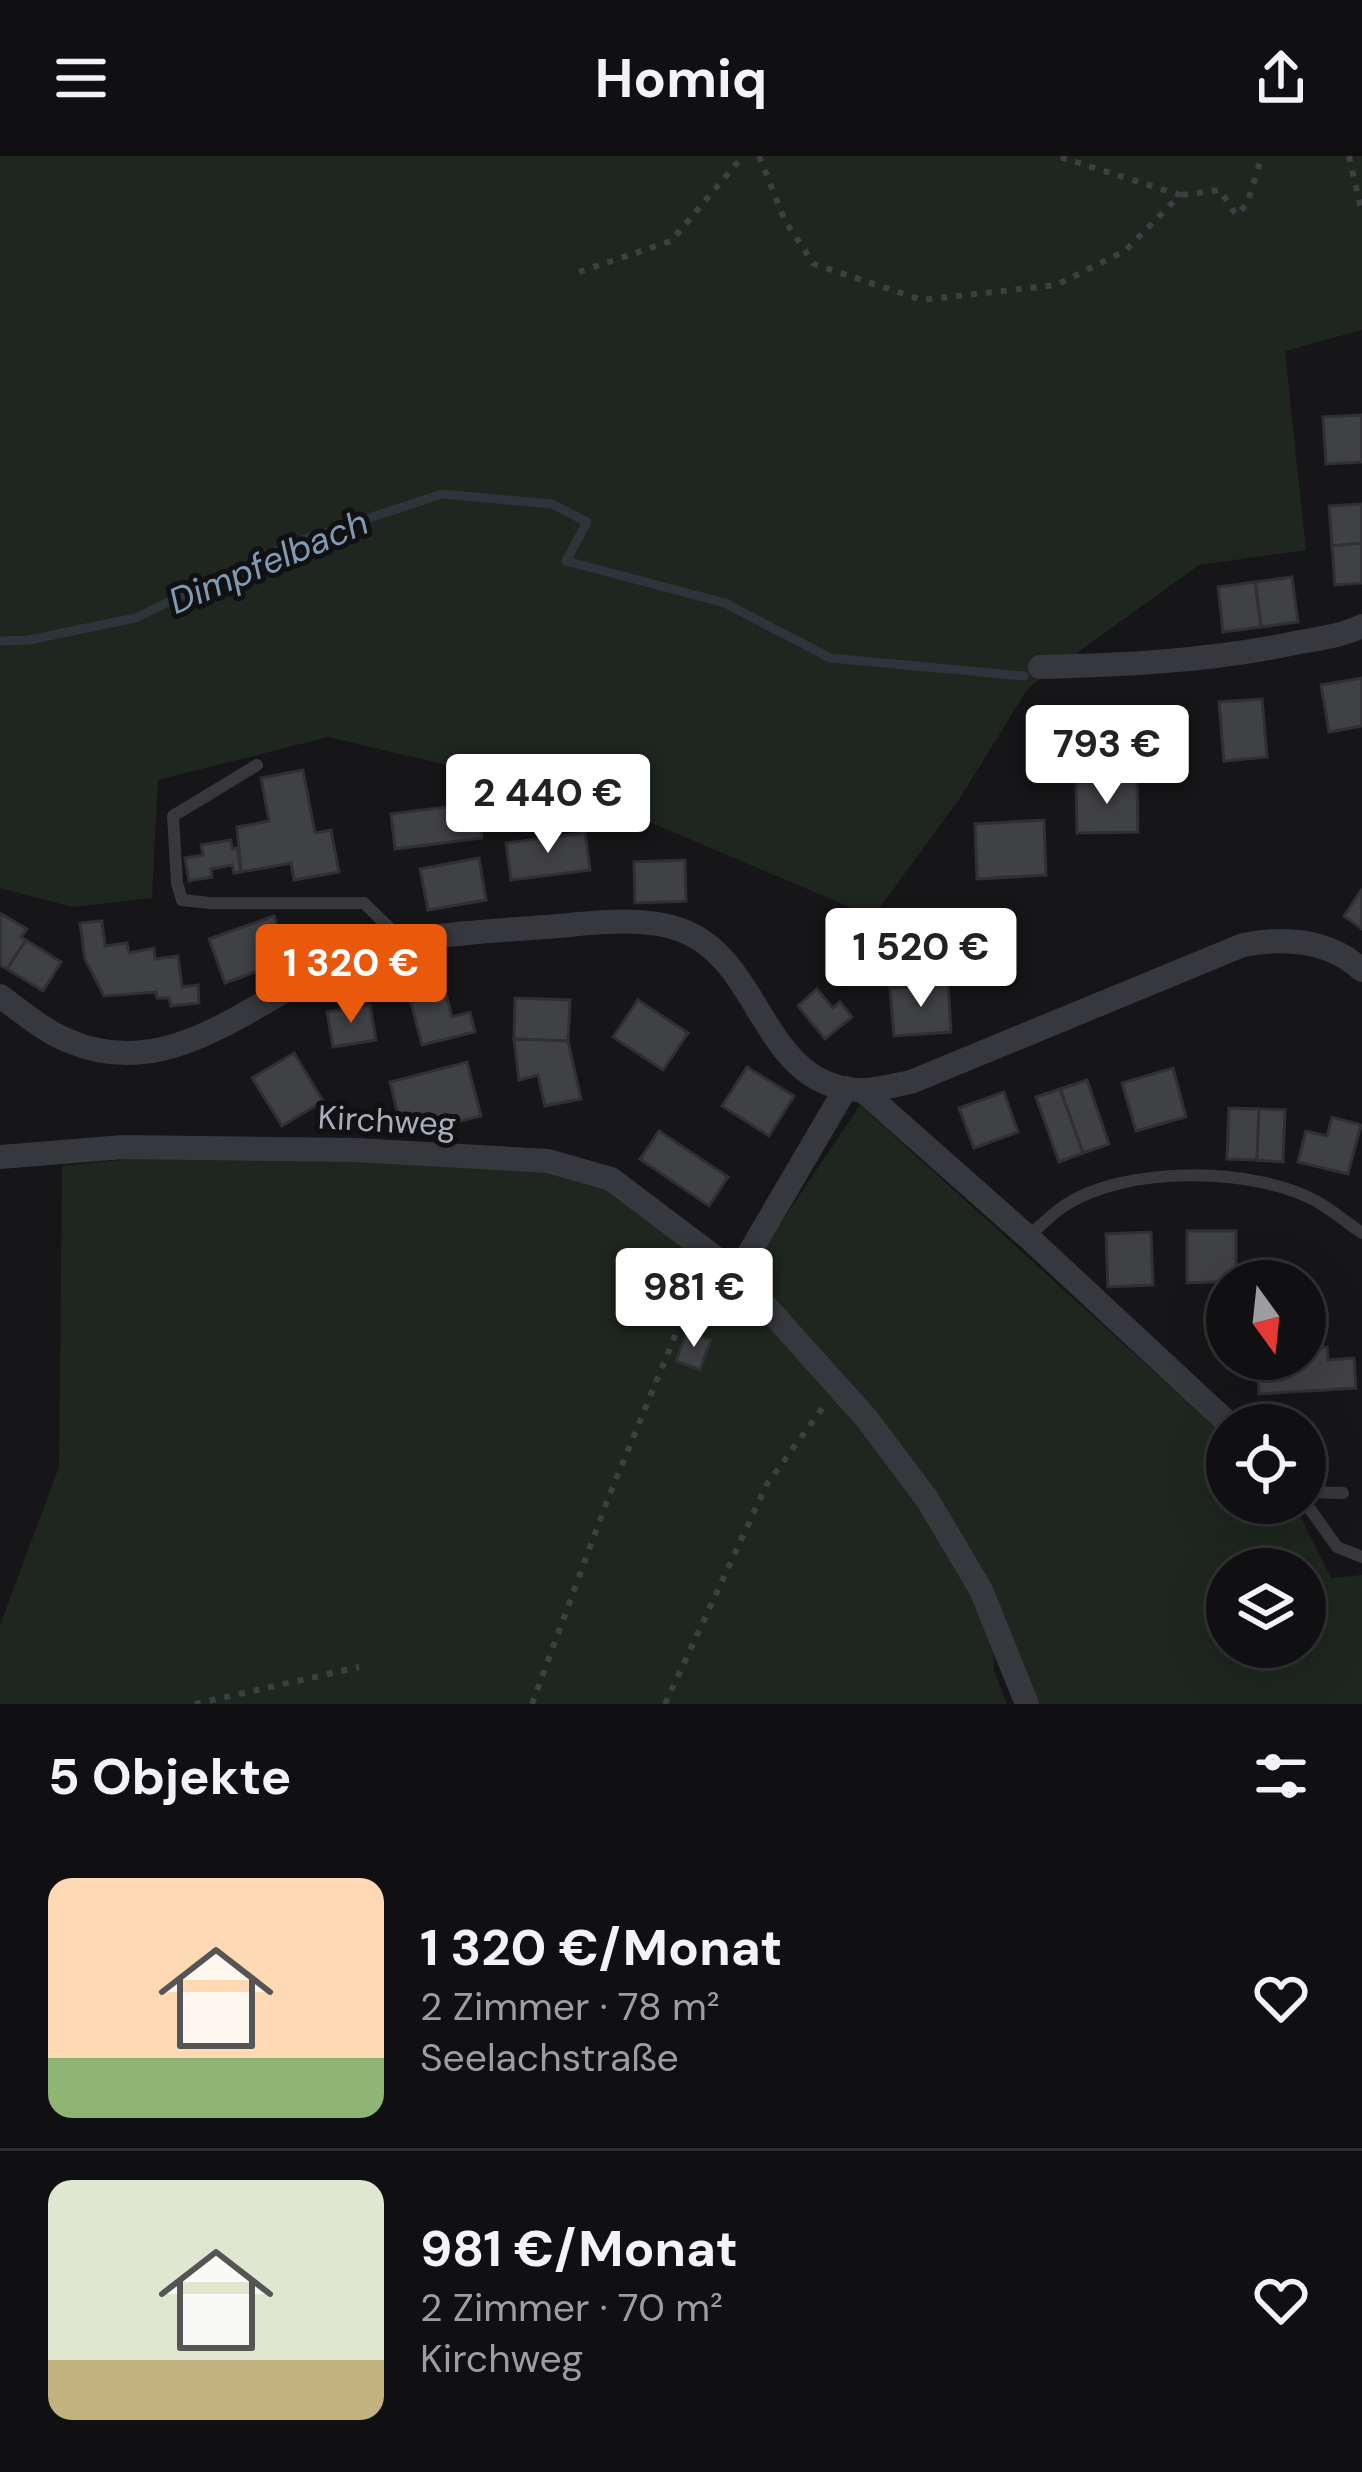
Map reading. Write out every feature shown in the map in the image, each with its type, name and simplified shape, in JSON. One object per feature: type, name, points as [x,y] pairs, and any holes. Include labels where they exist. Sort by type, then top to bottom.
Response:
[{"type":"street","points":[[1040,667],[1168,663],[1261,650],[1362,626]]},
{"type":"street","points":[[0,996],[69,1042],[142,1054],[186,1044],[323,969],[404,942],[598,923],[664,925],[681,930],[723,957],[788,1057],[825,1082],[854,1089],[911,1082],[1243,945],[1267,940],[1312,944],[1362,970]]},
{"type":"street","points":[[854,1089],[1028,1237],[1207,1404]]},
{"type":"street","points":[[737,1274],[854,1089]]},
{"type":"street","name":"Kirchweg","points":[[0,1157],[122,1147],[224,1147],[548,1161],[611,1179],[737,1274],[867,1419],[927,1499],[981,1590],[1027,1704]]},
{"type":"lane","points":[[257,765],[173,815],[176,884],[182,899],[210,904],[364,903],[404,942]]},
{"type":"lane","points":[[1028,1237],[1067,1203],[1133,1180],[1194,1175],[1252,1178],[1314,1200],[1362,1233]]},
{"type":"lane","points":[[1326,1493],[1343,1493]]},
{"type":"lane","points":[[1321,1524],[1337,1547],[1362,1556]]},
{"type":"path","points":[[580,272],[671,241],[743,156]]},
{"type":"path","points":[[759,156],[784,221],[814,264],[922,300],[1056,285],[1125,251],[1180,195]]},
{"type":"path","points":[[1057,156],[1180,195],[1220,190],[1236,215],[1247,203],[1262,156]]},
{"type":"path","points":[[1349,156],[1362,214]]},
{"type":"path","points":[[532,1704],[607,1501],[677,1331],[737,1274]]},
{"type":"path","points":[[665,1704],[767,1484],[837,1389]]},
{"type":"path","points":[[195,1704],[359,1667]]},
{"type":"shaded area","points":[[0,156],[1362,156],[1362,330],[1285,351],[1306,550],[1199,565],[1028,688],[960,798],[873,917],[600,801],[328,737],[158,780],[152,898],[72,907],[0,888]]},
{"type":"shaded area","points":[[860,1105],[1206,1419],[1206,1524],[1304,1524],[1316,1548],[1206,1548],[1206,1668],[1326,1668],[1326,1568],[1331,1578],[1362,1575],[1362,1704],[1037,1704],[992,1597],[994,1671],[1007,1704],[0,1704],[0,1625],[59,1467],[62,1166],[245,1147],[356,1150],[611,1179],[747,1273]]},
{"type":"building","points":[[1362,415],[1362,462],[1326,464],[1323,417]]},
{"type":"building","points":[[1362,504],[1362,543],[1332,546],[1329,506]]},
{"type":"building","points":[[1362,543],[1362,583],[1335,585],[1332,546]]},
{"type":"building","points":[[1292,577],[1298,622],[1261,627],[1255,582]]},
{"type":"building","points":[[1255,582],[1261,627],[1223,632],[1218,587]]},
{"type":"building","points":[[1362,678],[1362,726],[1329,732],[1321,685]]},
{"type":"building","points":[[1262,699],[1267,757],[1224,761],[1219,702]]},
{"type":"building","points":[[303,770],[315,833],[331,830],[339,872],[294,880],[291,863],[241,872],[237,827],[269,821],[261,778]]},
{"type":"building","points":[[1137,781],[1138,832],[1077,833],[1076,782]]},
{"type":"building","points":[[477,803],[482,838],[395,849],[391,814]]},
{"type":"building","points":[[1044,820],[1046,875],[977,879],[975,824]]},
{"type":"building","points":[[585,833],[590,870],[511,880],[506,843]]},
{"type":"building","points":[[231,840],[241,872],[234,873],[232,865],[211,869],[212,877],[189,881],[185,858],[203,855],[201,845]]},
{"type":"building","points":[[479,858],[486,900],[428,910],[420,869]]},
{"type":"building","points":[[685,860],[686,901],[635,903],[634,862]]},
{"type":"building","points":[[1362,891],[1362,929],[1344,916]]},
{"type":"building","points":[[0,913],[27,929],[21,937],[26,940],[7,969],[0,965]]},
{"type":"building","points":[[274,916],[286,951],[260,961],[263,969],[225,983],[209,939]]},
{"type":"building","points":[[102,921],[105,946],[127,943],[129,953],[154,948],[155,959],[178,956],[182,987],[198,985],[199,1003],[171,1006],[169,998],[157,998],[156,992],[104,996],[85,959],[80,923]]},
{"type":"building","points":[[26,940],[61,962],[43,991],[7,969]]},
{"type":"building","points":[[948,984],[951,1032],[894,1036],[890,988]]},
{"type":"building","points":[[817,989],[833,1008],[840,1002],[852,1017],[825,1039],[798,1006]]},
{"type":"building","points":[[445,990],[452,1017],[470,1012],[475,1032],[422,1045],[410,999]]},
{"type":"building","points":[[515,998],[570,1000],[568,1041],[514,1039]]},
{"type":"building","points":[[638,1000],[688,1033],[663,1070],[613,1037]]},
{"type":"building","points":[[370,1005],[376,1040],[333,1047],[327,1012]]},
{"type":"building","points":[[514,1039],[568,1041],[581,1099],[545,1106],[538,1075],[519,1080]]},
{"type":"building","points":[[294,1053],[323,1101],[282,1126],[252,1078]]},
{"type":"building","points":[[467,1062],[481,1116],[430,1129],[427,1117],[400,1123],[390,1082]]},
{"type":"building","points":[[747,1067],[794,1096],[769,1136],[722,1106]]},
{"type":"building","points":[[1173,1068],[1186,1117],[1136,1131],[1122,1083]]},
{"type":"building","points":[[1087,1080],[1109,1144],[1083,1153],[1060,1089]]},
{"type":"building","points":[[1060,1089],[1083,1153],[1059,1162],[1036,1097]]},
{"type":"building","points":[[1004,1092],[1018,1132],[974,1148],[959,1108]]},
{"type":"building","points":[[1229,1108],[1259,1109],[1257,1160],[1227,1159]]},
{"type":"building","points":[[1259,1109],[1285,1110],[1283,1162],[1257,1160]]},
{"type":"building","points":[[1332,1117],[1361,1125],[1348,1174],[1298,1162],[1306,1131],[1327,1136]]},
{"type":"building","points":[[659,1131],[728,1177],[709,1206],[640,1159]]},
{"type":"building","points":[[1187,1231],[1236,1231],[1236,1260],[1206,1260],[1206,1282],[1187,1283]]},
{"type":"building","points":[[1151,1232],[1153,1285],[1108,1287],[1106,1234]]},
{"type":"building","points":[[687,1331],[711,1340],[700,1370],[676,1361]]},
{"type":"building","points":[[1326,1347],[1328,1360],[1354,1358],[1356,1388],[1259,1394],[1258,1380],[1326,1380]]},
{"type":"waterway","name":"Dimpfelbach","points":[[0,641],[29,640],[135,618],[293,543],[442,494],[552,504],[587,522],[566,561],[725,603],[830,658],[1024,676]]}]
